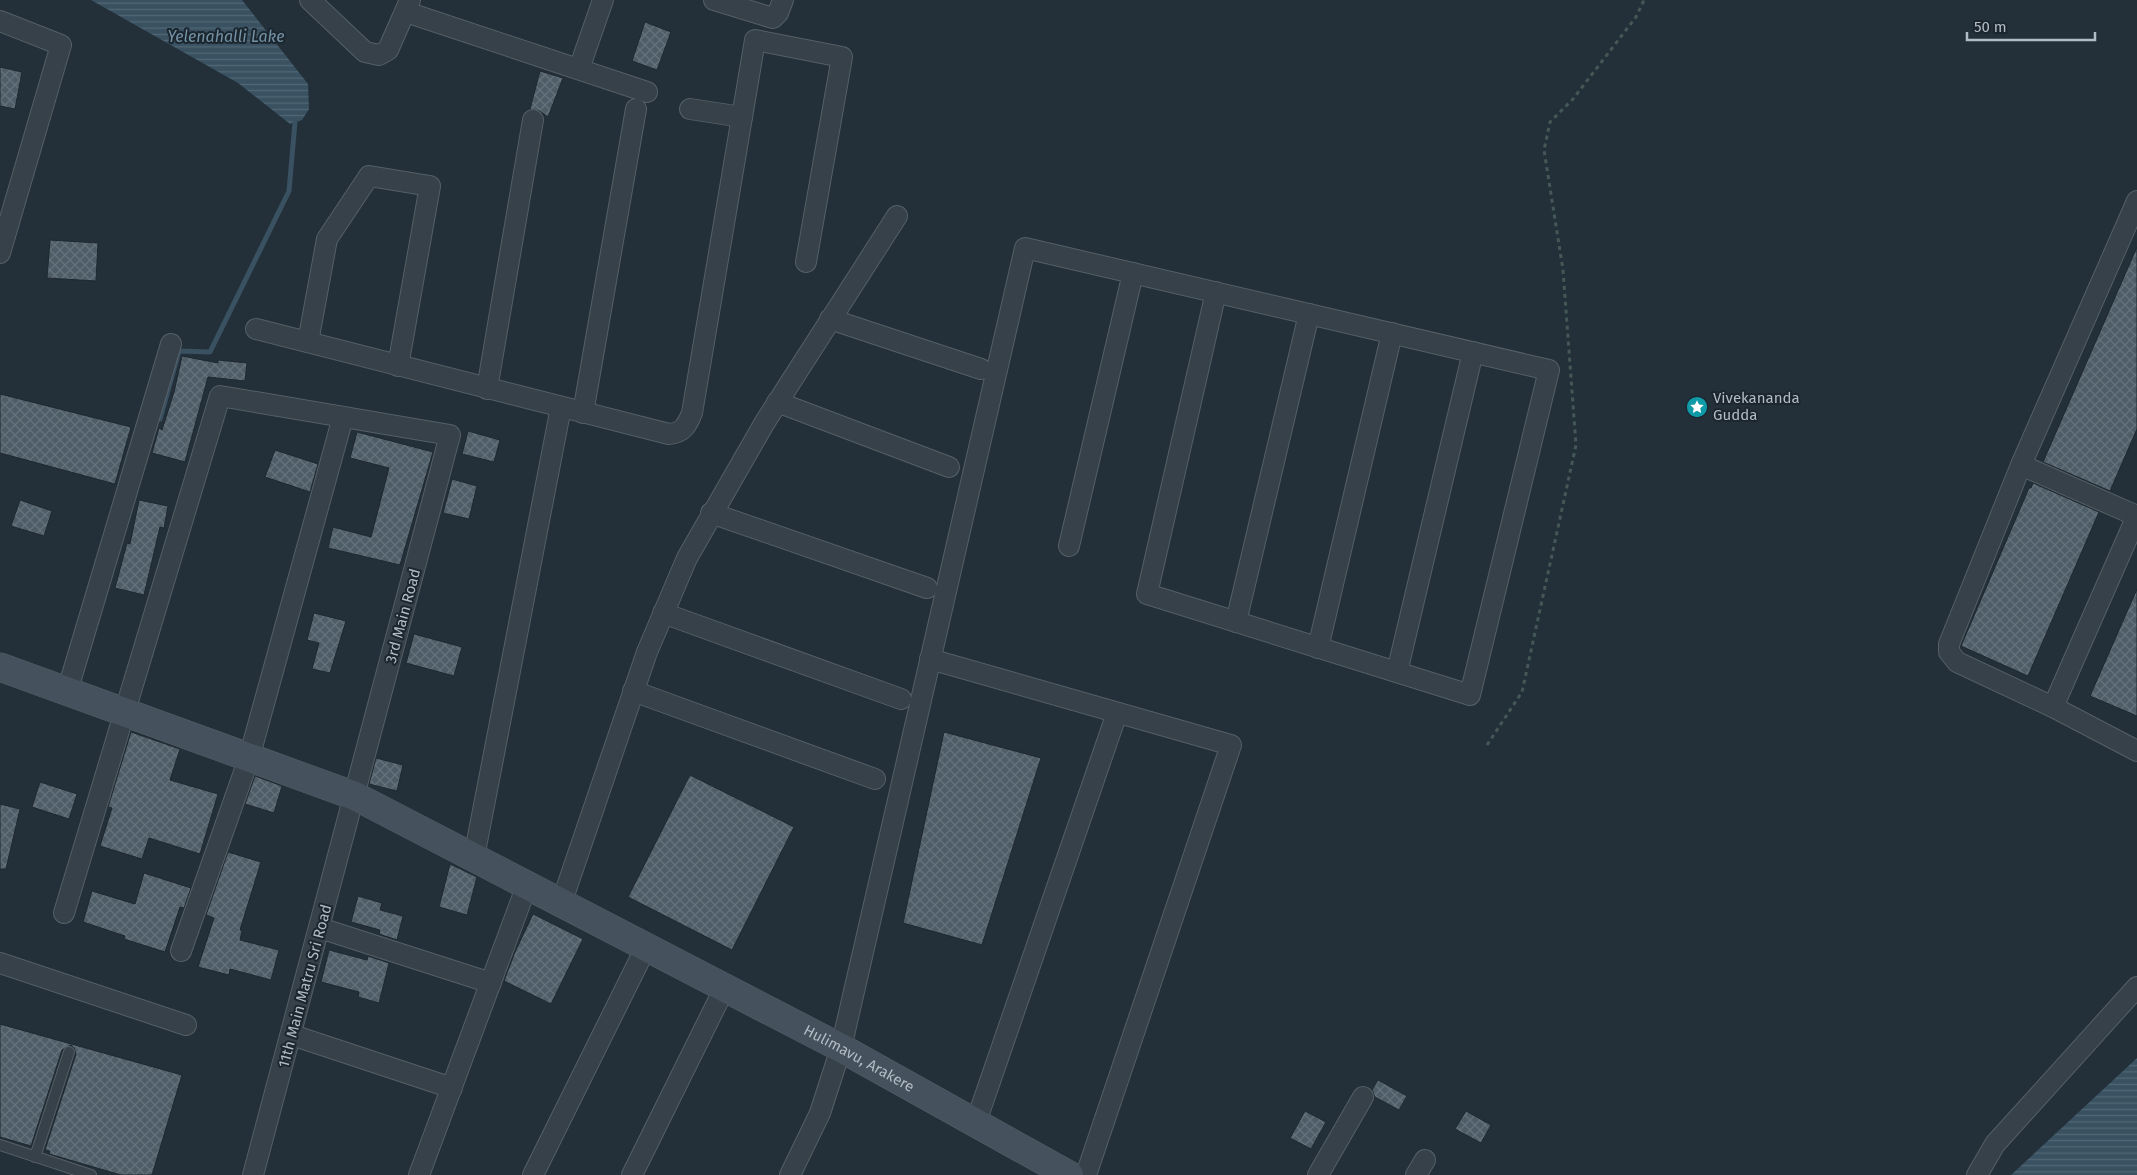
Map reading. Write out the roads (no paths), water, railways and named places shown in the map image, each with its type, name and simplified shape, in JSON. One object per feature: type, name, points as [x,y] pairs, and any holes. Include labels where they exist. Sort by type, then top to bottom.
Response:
[{"type":"street","points":[[310,0],[364,52],[379,55],[388,50],[408,6],[579,69],[641,101],[583,413]]},
{"type":"street","points":[[579,69],[604,0]]},
{"type":"street","points":[[714,0],[773,18],[778,13],[783,0]]},
{"type":"street","points":[[0,21],[61,45],[0,253]]},
{"type":"street","points":[[256,329],[486,389],[669,434],[676,434],[686,427],[692,413],[755,40],[842,57],[806,262]]},
{"type":"street","points":[[690,109],[742,117]]},
{"type":"street","points":[[486,389],[533,120]]},
{"type":"street","points":[[308,342],[327,239],[369,176],[430,186],[398,366]]},
{"type":"street","points":[[2136,210],[2022,465],[1949,644],[1949,652],[1957,662],[2137,751]]},
{"type":"street","points":[[561,904],[633,690],[687,558],[711,513],[777,402],[897,216]]},
{"type":"street","points":[[790,1175],[820,1113],[841,1048],[1025,248],[1216,292],[1392,333],[1548,370],[1470,695],[1147,594],[1216,292]]},
{"type":"street","points":[[1069,546],[1133,273]]},
{"type":"street","points":[[1236,622],[1309,314]]},
{"type":"street","points":[[830,320],[981,369]]},
{"type":"street","points":[[1318,648],[1392,333]]},
{"type":"street","points":[[67,692],[171,344]]},
{"type":"street","points":[[1398,672],[1473,352]]},
{"type":"street","points":[[64,913],[220,396],[343,417],[249,758],[181,952]]},
{"type":"street","points":[[777,402],[949,467]]},
{"type":"street","points":[[474,857],[560,406]]},
{"type":"street","name":"3rd Main Road","points":[[343,417],[450,435],[356,796]]},
{"type":"street","points":[[2022,465],[2137,516],[2053,708]]},
{"type":"street","points":[[711,513],[927,588]]},
{"type":"street","points":[[663,613],[901,700]]},
{"type":"street","points":[[930,659],[1231,745],[1086,1175]]},
{"type":"street","name":"Hulimavu, Arakere","points":[[0,667],[356,796],[841,1048],[1069,1175]]},
{"type":"street","points":[[633,690],[875,780]]},
{"type":"street","points":[[976,1122],[1117,713]]},
{"type":"street","name":"11th Main Matru Sri Road","points":[[253,1175],[356,796]]},
{"type":"street","points":[[419,1175],[527,885]]},
{"type":"street","points":[[320,928],[491,983]]},
{"type":"street","points":[[533,1175],[646,947]]},
{"type":"street","points":[[0,963],[186,1025]]},
{"type":"street","points":[[632,1175],[725,987]]},
{"type":"street","points":[[1977,1175],[1995,1144],[2137,987]]},
{"type":"street","points":[[292,1034],[452,1088]]},
{"type":"street","points":[[1318,1175],[1363,1097]]},
{"type":"lane","points":[[35,1156],[69,1052]]},
{"type":"lane","points":[[0,1145],[91,1175]]},
{"type":"water","name":"Yelenahalli Lake","points":[[91,0],[242,0],[308,84],[309,109],[302,120],[290,124],[238,83]]},
{"type":"water","points":[[2137,1058],[2137,1175],[2011,1175]]},
{"type":"waterway","points":[[160,419],[179,351],[210,352],[289,191],[295,122]]},
{"type":"place","name":"Vivekananda Gudda","points":[[1697,407]]}]
